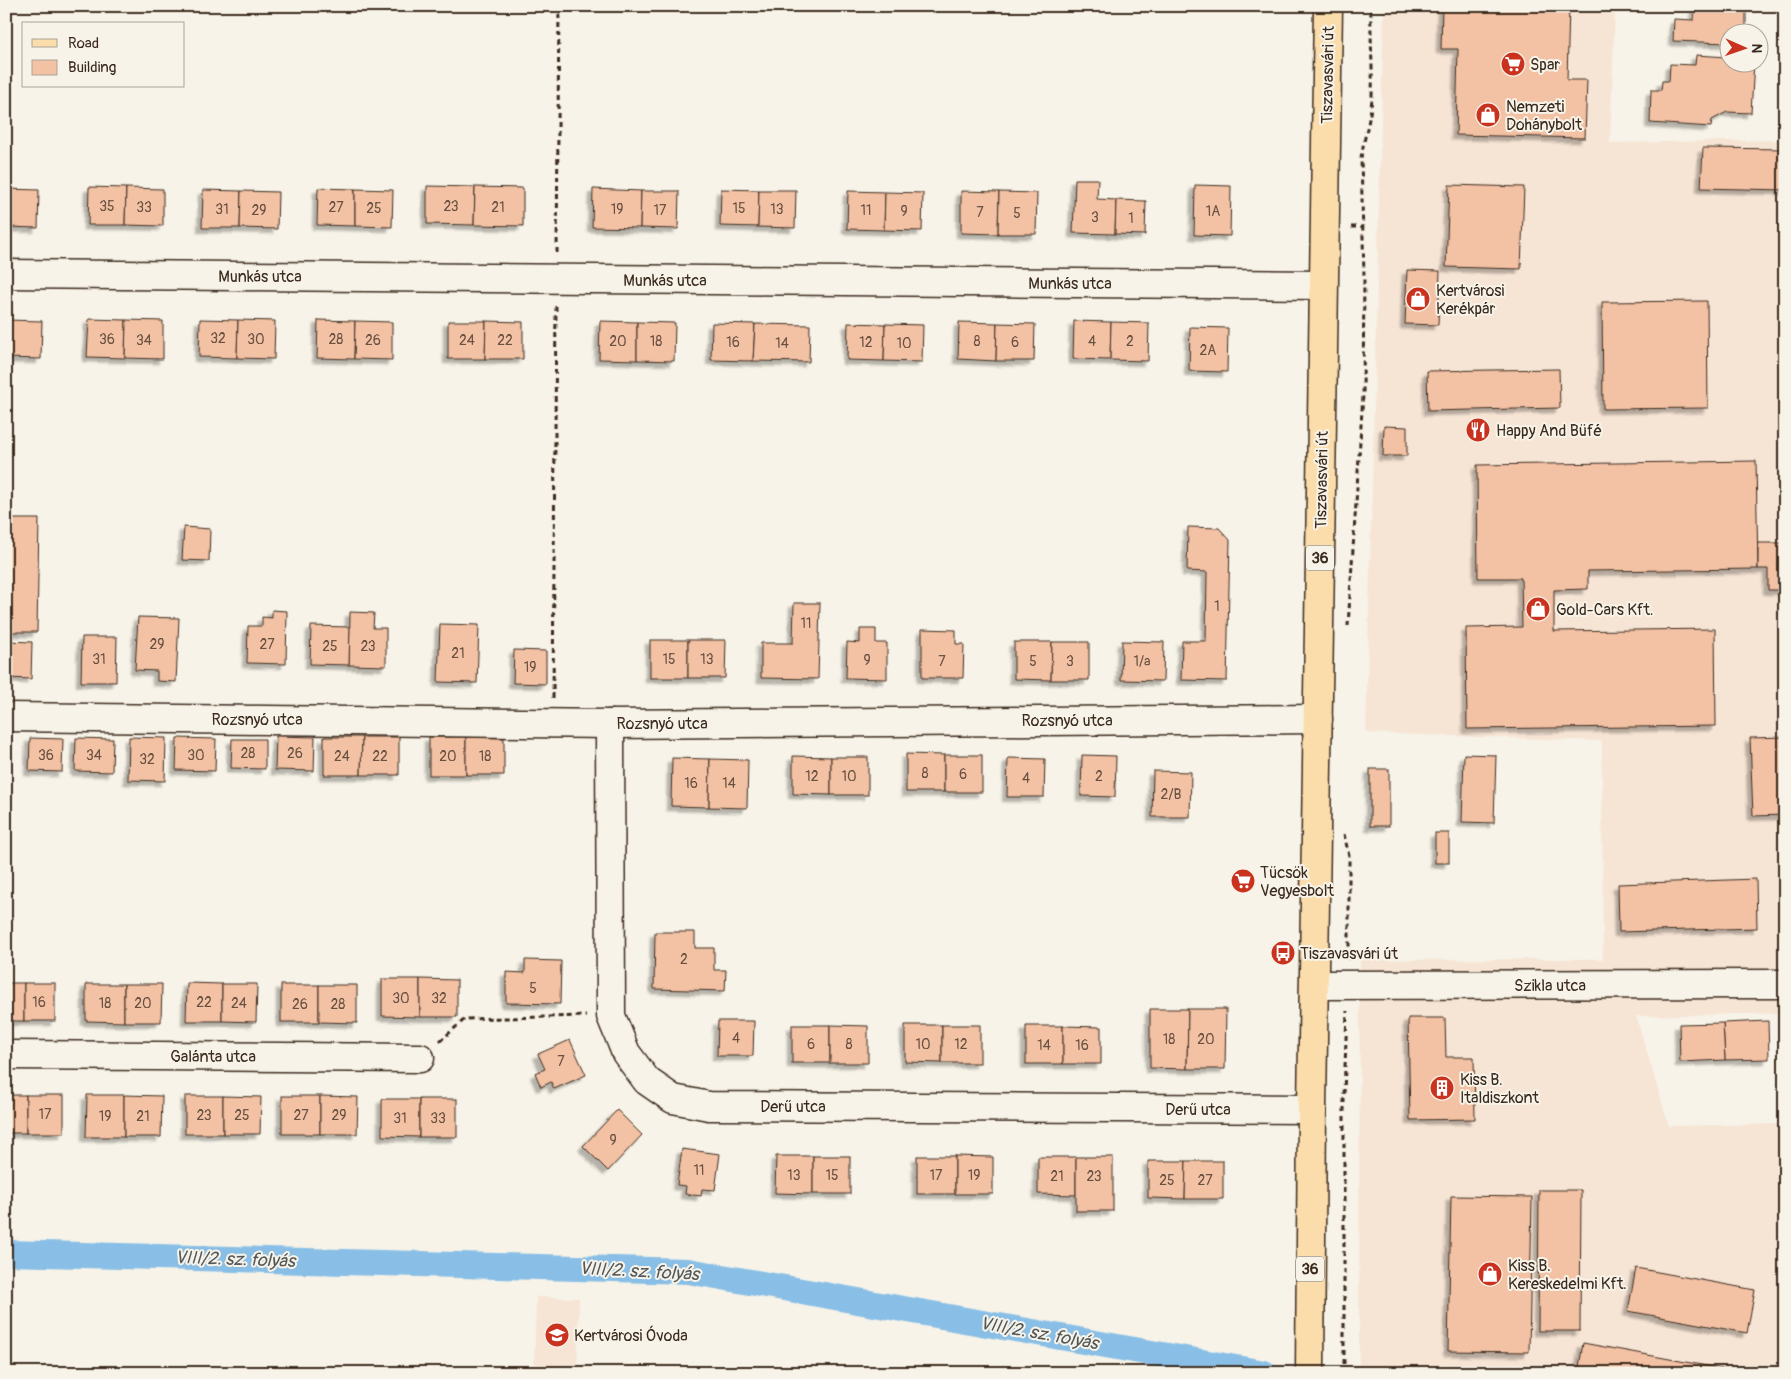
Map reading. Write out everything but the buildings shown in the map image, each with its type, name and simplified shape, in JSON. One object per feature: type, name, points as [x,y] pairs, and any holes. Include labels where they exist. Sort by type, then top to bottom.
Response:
[{"type":"main road","name":"Tiszavasvári út","points":[[1310,1368],[1328,6]]},
{"type":"street","name":"Munkás utca","points":[[6,274],[1323,285]]},
{"type":"street","name":"Rozsnyó utca","points":[[6,717],[610,724],[1318,719]]},
{"type":"street","name":"Derű utca","points":[[610,724],[611,1016],[626,1053],[647,1081],[673,1099],[709,1106],[1312,1109]]},
{"type":"street","name":"Szikla utca","points":[[1315,985],[1785,984]]},
{"type":"street","name":"Galánta utca","points":[[6,1055],[420,1058]]},
{"type":"path","points":[[552,722],[559,6]]},
{"type":"path","points":[[1347,636],[1362,395],[1364,277],[1361,158],[1363,142],[1369,128],[1372,97],[1371,6]]},
{"type":"path","points":[[1343,832],[1349,856],[1348,986],[1344,1095],[1344,1373]]},
{"type":"path","points":[[420,1058],[465,1019],[611,1016]]},
{"type":"shaded area","points":[[1384,6],[1615,6],[1610,143],[1785,140],[1785,1013],[1636,1016],[1669,1126],[1785,1124],[1785,1373],[1359,1373],[1360,960],[1603,959],[1602,741],[1366,733]]},
{"type":"shaded area","name":"Kertvárosi Óvoda","points":[[536,1297],[579,1298],[577,1373],[534,1373]]},
{"type":"waterway","name":"VIII/2. sz. folyás","points":[[6,1253],[688,1271],[1264,1373]]},
{"type":"place","name":"Spar","points":[[1513,64]]},
{"type":"place","name":"Nemzeti Dohánybolt","points":[[1488,115]]},
{"type":"place","name":"Kertvárosi Kerékpár","points":[[1418,299]]},
{"type":"place","name":"Happy And Büfé","points":[[1478,430]]},
{"type":"place","name":"Gold-Cars Kft.","points":[[1538,609]]},
{"type":"place","name":"Tücsök Vegyesbolt","points":[[1243,881]]},
{"type":"place","name":"Tiszavasvári út","points":[[1283,953]]},
{"type":"place","name":"Kiss B. Italdiszkont","points":[[1442,1088]]},
{"type":"place","name":"Kiss B. Kereskedelmi Kft.","points":[[1490,1274]]},
{"type":"place","name":"Kertvárosi Óvoda","points":[[557,1335]]}]
